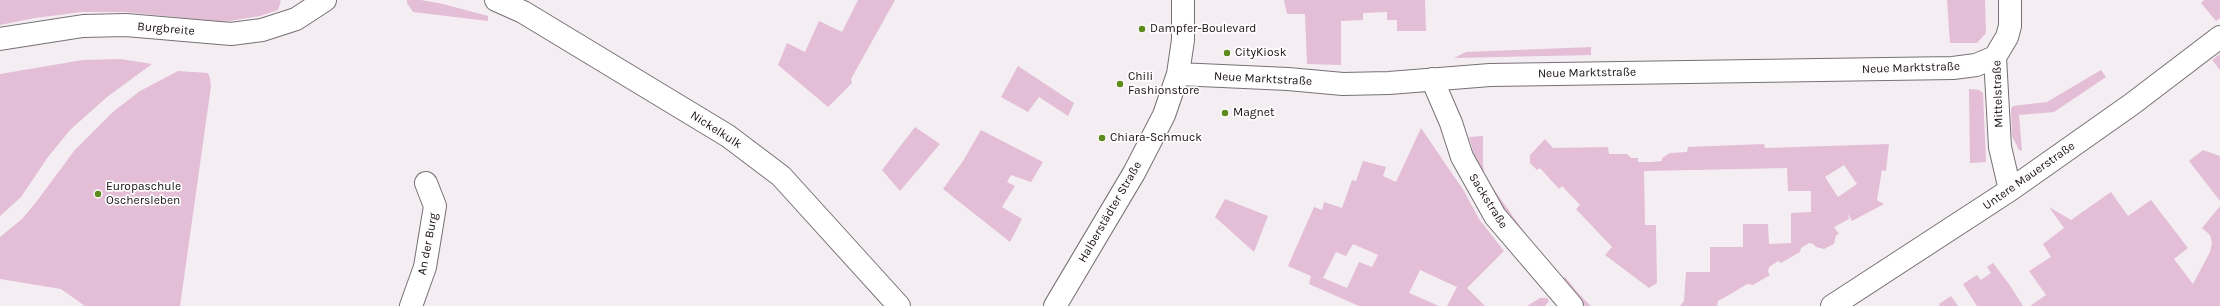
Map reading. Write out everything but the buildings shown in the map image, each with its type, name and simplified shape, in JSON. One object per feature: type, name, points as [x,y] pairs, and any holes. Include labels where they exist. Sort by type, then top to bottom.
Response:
[{"type":"street","name":"Burgbreite","points":[[0,40],[36,32],[90,26],[126,25],[232,34],[262,30],[296,19],[325,0]]},
{"type":"street","name":"Nickelkulk","points":[[496,0],[523,12],[728,136],[781,176],[899,306]]},
{"type":"street","name":"Halberstädter Straße","points":[[1055,306],[1134,173],[1164,115],[1178,74],[1183,40],[1183,0]]},
{"type":"street","name":"Mittelstraße","points":[[2010,0],[2010,26],[1995,57],[2000,147],[2010,190]]},
{"type":"street","name":"Untere Mauerstraße","points":[[1832,306],[2010,190],[2132,104],[2220,37]]},
{"type":"street","name":"Neue Marktstraße","points":[[1178,74],[1288,78],[1343,84],[1490,75],[1953,68],[1976,64],[1995,57]]},
{"type":"street","name":"Sackstraße","points":[[1432,79],[1451,123],[1462,158],[1495,216],[1572,306]]},
{"type":"street","name":"An der Burg","points":[[411,306],[425,267],[435,206],[426,183]]},
{"type":"shaded area","points":[[0,0],[281,1],[278,10],[260,16],[224,22],[126,12],[82,12],[35,18],[0,25]]},
{"type":"shaded area","points":[[407,0],[421,0],[443,4],[488,16],[488,21],[413,12],[407,3]]},
{"type":"shaded area","points":[[858,0],[895,0],[851,79],[852,83],[828,107],[778,65],[787,43],[805,52],[819,21],[842,32]]},
{"type":"shaded area","points":[[1284,0],[1425,0],[1426,31],[1397,31],[1397,20],[1387,20],[1387,12],[1363,13],[1363,20],[1341,21],[1341,65],[1307,64],[1305,14],[1287,14]]},
{"type":"shaded area","points":[[1947,0],[1985,0],[1986,33],[1977,43],[1950,43]]},
{"type":"shaded area","points":[[2204,0],[2220,0],[2220,18],[2216,21],[2201,3]]},
{"type":"shaded area","points":[[1591,47],[1591,55],[1454,58],[1466,52]]},
{"type":"shaded area","points":[[2220,54],[2220,70],[2212,60]]},
{"type":"shaded area","points":[[120,59],[152,64],[107,97],[70,130],[48,157],[21,197],[0,216],[0,74],[83,60]]},
{"type":"shaded area","points":[[1018,66],[1074,103],[1068,116],[1039,97],[1028,112],[1001,97]]},
{"type":"shaded area","points":[[2101,70],[2106,77],[2054,112],[2019,115],[2022,151],[2019,150],[2012,136],[2011,109],[2013,106],[2047,102]]},
{"type":"shaded area","name":"Europaschule Oschersleben","points":[[178,71],[208,73],[211,86],[180,306],[85,306],[61,289],[0,279],[0,237],[22,219],[74,151],[114,111],[140,91]]},
{"type":"shaded area","points":[[1969,89],[1979,90],[1983,93],[1986,162],[1970,163]]},
{"type":"shaded area","points":[[915,127],[940,144],[900,191],[882,170]]},
{"type":"shaded area","points":[[1421,128],[1464,191],[1479,219],[1504,251],[1467,288],[1485,306],[1447,306],[1457,287],[1420,270],[1409,293],[1439,306],[1359,306],[1309,284],[1311,276],[1288,266],[1314,207],[1322,210],[1324,202],[1342,208],[1352,180],[1356,181],[1363,161],[1386,167],[1383,176],[1396,182]],"holes":[[[1353,244],[1378,255],[1372,267],[1359,262],[1347,288],[1323,278],[1336,252],[1346,256]]]},
{"type":"shaded area","points":[[981,130],[1043,162],[1031,182],[1011,175],[1007,182],[1015,186],[1002,207],[1022,219],[1010,242],[943,189],[963,161]]},
{"type":"shaded area","points":[[1483,136],[1483,166],[1485,177],[1525,233],[1521,236],[1480,175],[1469,137]]},
{"type":"shaded area","points":[[1545,139],[1553,148],[1608,147],[1609,154],[1627,154],[1631,158],[1638,158],[1638,162],[1662,161],[1662,158],[1670,153],[1687,152],[1688,147],[1764,144],[1765,148],[1889,144],[1886,171],[1882,170],[1877,200],[1884,204],[1852,221],[1848,214],[1849,219],[1834,227],[1839,234],[1836,235],[1834,244],[1824,249],[1809,243],[1801,248],[1800,252],[1781,263],[1778,261],[1769,267],[1768,272],[1770,275],[1753,285],[1747,284],[1718,301],[1717,306],[1680,306],[1684,301],[1686,272],[1710,272],[1710,247],[1743,247],[1743,224],[1768,224],[1769,244],[1791,243],[1791,213],[1811,212],[1811,191],[1788,191],[1787,168],[1644,171],[1645,225],[1656,225],[1657,283],[1649,288],[1605,255],[1612,247],[1576,209],[1580,205],[1562,186],[1559,189],[1540,168],[1537,170],[1530,163],[1530,155]],"holes":[[[1844,165],[1857,184],[1838,197],[1825,177]]]},
{"type":"shaded area","points":[[2203,150],[2220,156],[2220,201],[2189,161]]},
{"type":"shaded area","points":[[2111,192],[2128,216],[2151,200],[2188,248],[2174,259],[2193,284],[2210,252],[2212,243],[2210,235],[2202,228],[2220,206],[2220,306],[2030,306],[2046,295],[2029,271],[2051,257],[2043,244],[2064,228],[2049,207],[2071,220]]},
{"type":"shaded area","points":[[1225,199],[1268,216],[1254,252],[1215,217]]},
{"type":"shaded area","points":[[1993,263],[2023,306],[1977,306],[1963,284],[1977,275],[1981,280],[1991,273],[1987,267]]},
{"type":"shaded area","points":[[1565,277],[1591,306],[1585,306],[1568,288],[1561,279]]},
{"type":"shaded area","points":[[1951,296],[1958,306],[1940,306],[1939,304]]},
{"type":"shaded area","points":[[1540,298],[1547,298],[1549,301],[1545,306],[1527,306]]},
{"type":"place","name":"Dampfer-Boulevard","points":[[1142,29]]},
{"type":"place","name":"CityKiosk","points":[[1227,53]]},
{"type":"place","name":"Chili Fashionstore","points":[[1120,84]]},
{"type":"place","name":"Magnet","points":[[1225,113]]},
{"type":"place","name":"Chiara-Schmuck","points":[[1102,138]]},
{"type":"place","name":"Europaschule Oschersleben","points":[[98,194]]}]
